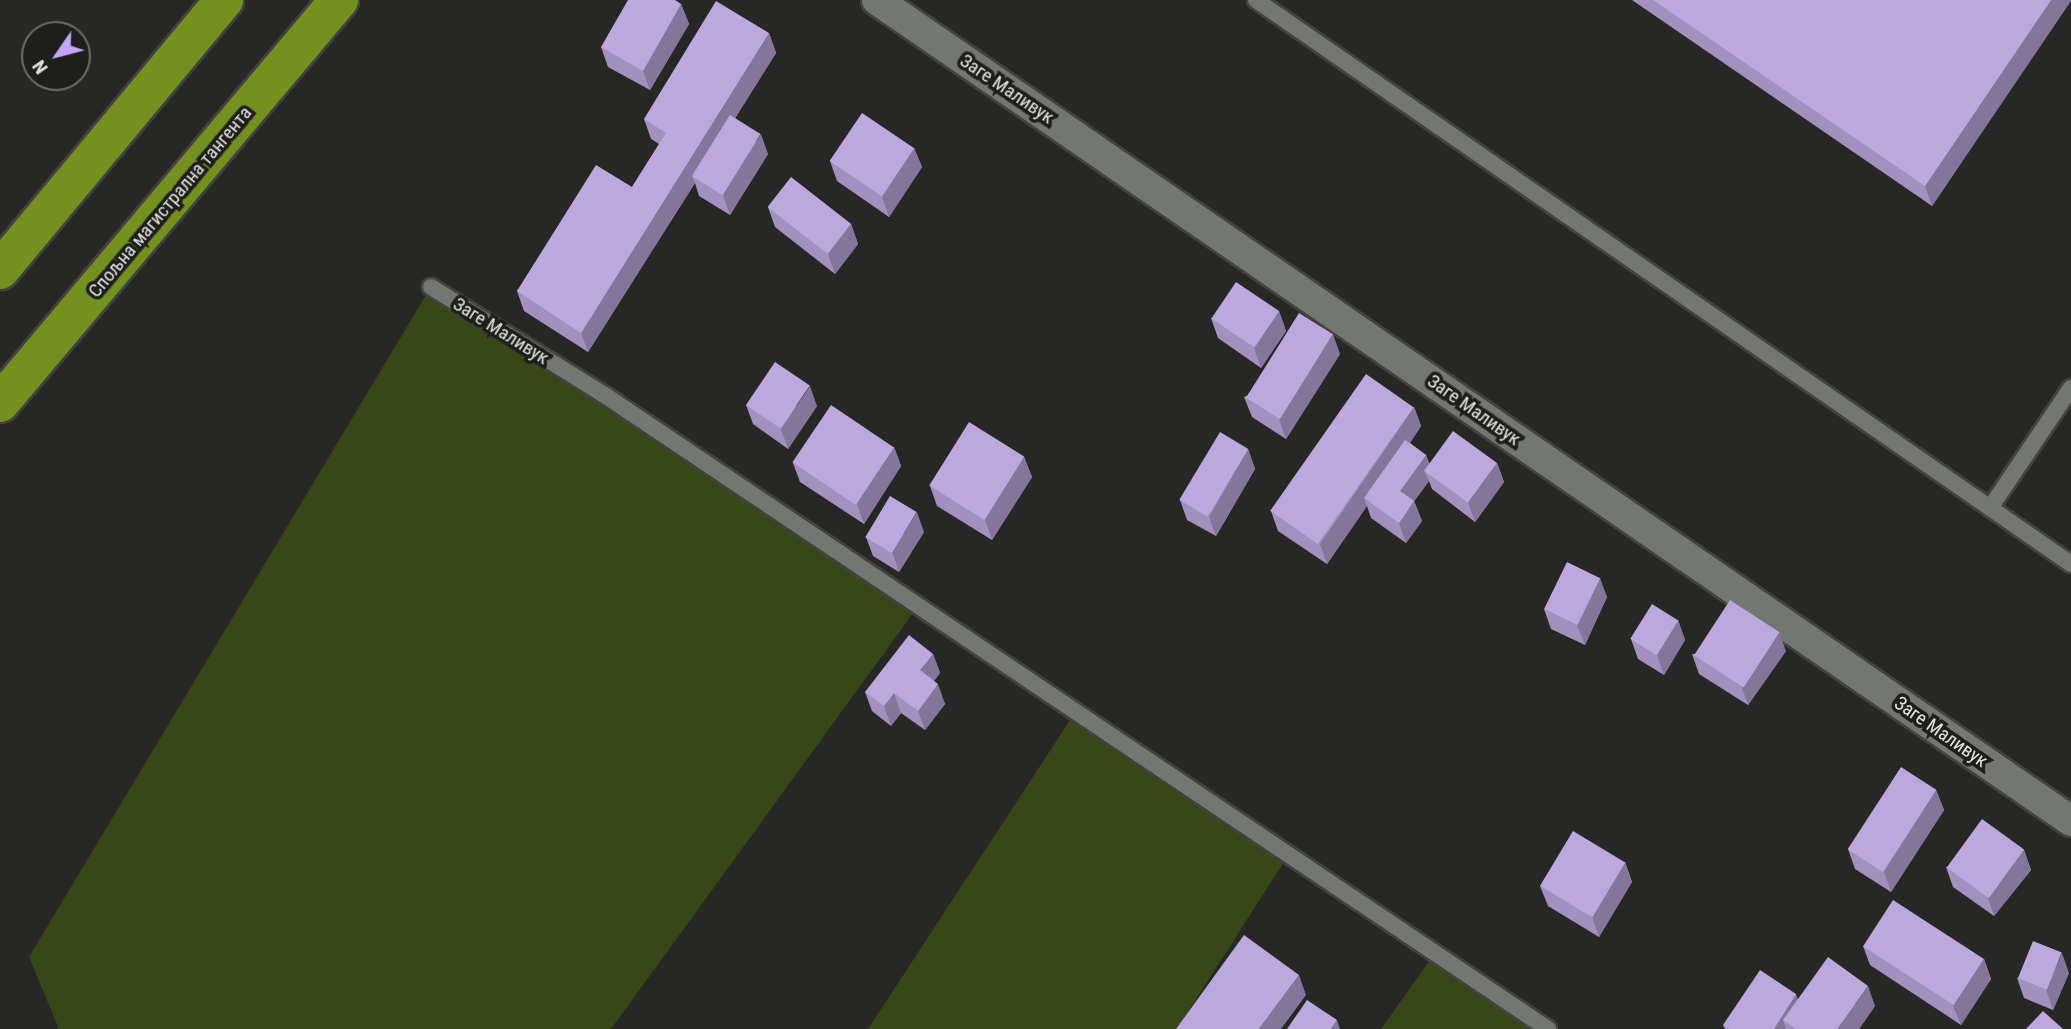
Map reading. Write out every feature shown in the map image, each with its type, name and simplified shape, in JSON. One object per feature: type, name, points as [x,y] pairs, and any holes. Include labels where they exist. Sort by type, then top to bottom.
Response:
[{"type":"highway","points":[[0,270],[224,0]]},
{"type":"highway","name":"Спољна магистрална тангента","points":[[0,403],[339,0]]},
{"type":"street","name":"Заге Маливук","points":[[877,0],[2071,821]]},
{"type":"lane","points":[[1256,0],[2071,564]]},
{"type":"lane","name":"Заге Маливук","points":[[431,287],[606,396],[1548,1029]]},
{"type":"lane","points":[[1990,508],[2071,388]]},
{"type":"green space","points":[[429,290],[919,605],[611,1029],[59,1029],[29,957]]},
{"type":"green space","points":[[1076,711],[1289,854],[1177,1029],[868,1029]]},
{"type":"green space","points":[[1435,953],[1551,1029],[1381,1029]]},
{"type":"building","points":[[628,0],[675,0],[681,4],[643,71],[601,47]]},
{"type":"building","points":[[1653,0],[2051,0],[1925,186]]},
{"type":"building","points":[[716,1],[769,33],[581,333],[517,291],[596,165],[632,187],[666,133],[644,119]]},
{"type":"building","points":[[862,113],[914,148],[882,196],[830,161]]},
{"type":"building","points":[[730,115],[761,134],[722,195],[692,176]]},
{"type":"building","points":[[791,177],[851,224],[827,254],[768,207]]},
{"type":"building","points":[[1236,282],[1279,311],[1255,348],[1211,318]]},
{"type":"building","points":[[1299,313],[1333,334],[1280,419],[1246,398]]},
{"type":"building","points":[[775,362],[810,385],[781,429],[746,405]]},
{"type":"building","points":[[1366,374],[1414,407],[1318,544],[1270,511]]},
{"type":"building","points":[[831,405],[894,447],[855,505],[792,462]]},
{"type":"building","points":[[969,422],[1024,456],[984,520],[929,486]]},
{"type":"building","points":[[1453,431],[1497,463],[1468,502],[1424,471]]},
{"type":"building","points":[[1220,432],[1248,449],[1208,517],[1179,500]]},
{"type":"building","points":[[1405,440],[1426,455],[1400,491],[1414,501],[1399,523],[1364,498]]},
{"type":"building","points":[[890,496],[917,512],[892,553],[865,537]]},
{"type":"building","points":[[1567,562],[1600,578],[1577,625],[1544,609]]},
{"type":"building","points":[[1730,600],[1779,632],[1744,687],[1694,655]]},
{"type":"building","points":[[1652,604],[1678,620],[1657,655],[1630,639]]},
{"type":"building","points":[[909,635],[933,654],[920,670],[938,684],[918,711],[894,693],[884,706],[865,692]]},
{"type":"building","points":[[1901,767],[1936,790],[1883,872],[1848,849]]},
{"type":"building","points":[[1982,819],[2024,850],[1989,898],[1947,868]]},
{"type":"building","points":[[1573,831],[1625,862],[1592,917],[1540,886]]},
{"type":"building","points":[[1893,900],[1984,959],[1954,1005],[1863,946]]},
{"type":"building","points":[[1244,935],[1299,975],[1259,1029],[1176,1029]]},
{"type":"building","points":[[2033,941],[2062,953],[2047,990],[2018,978]]},
{"type":"building","points":[[1828,957],[1868,986],[1837,1029],[1796,1029],[1783,1020]]},
{"type":"building","points":[[1760,970],[1796,994],[1774,1029],[1729,1029],[1723,1025]]},
{"type":"building","points":[[1307,1000],[1337,1020],[1331,1029],[1287,1029]]},
{"type":"building","points":[[2043,1011],[2063,1029],[2026,1029]]}]
